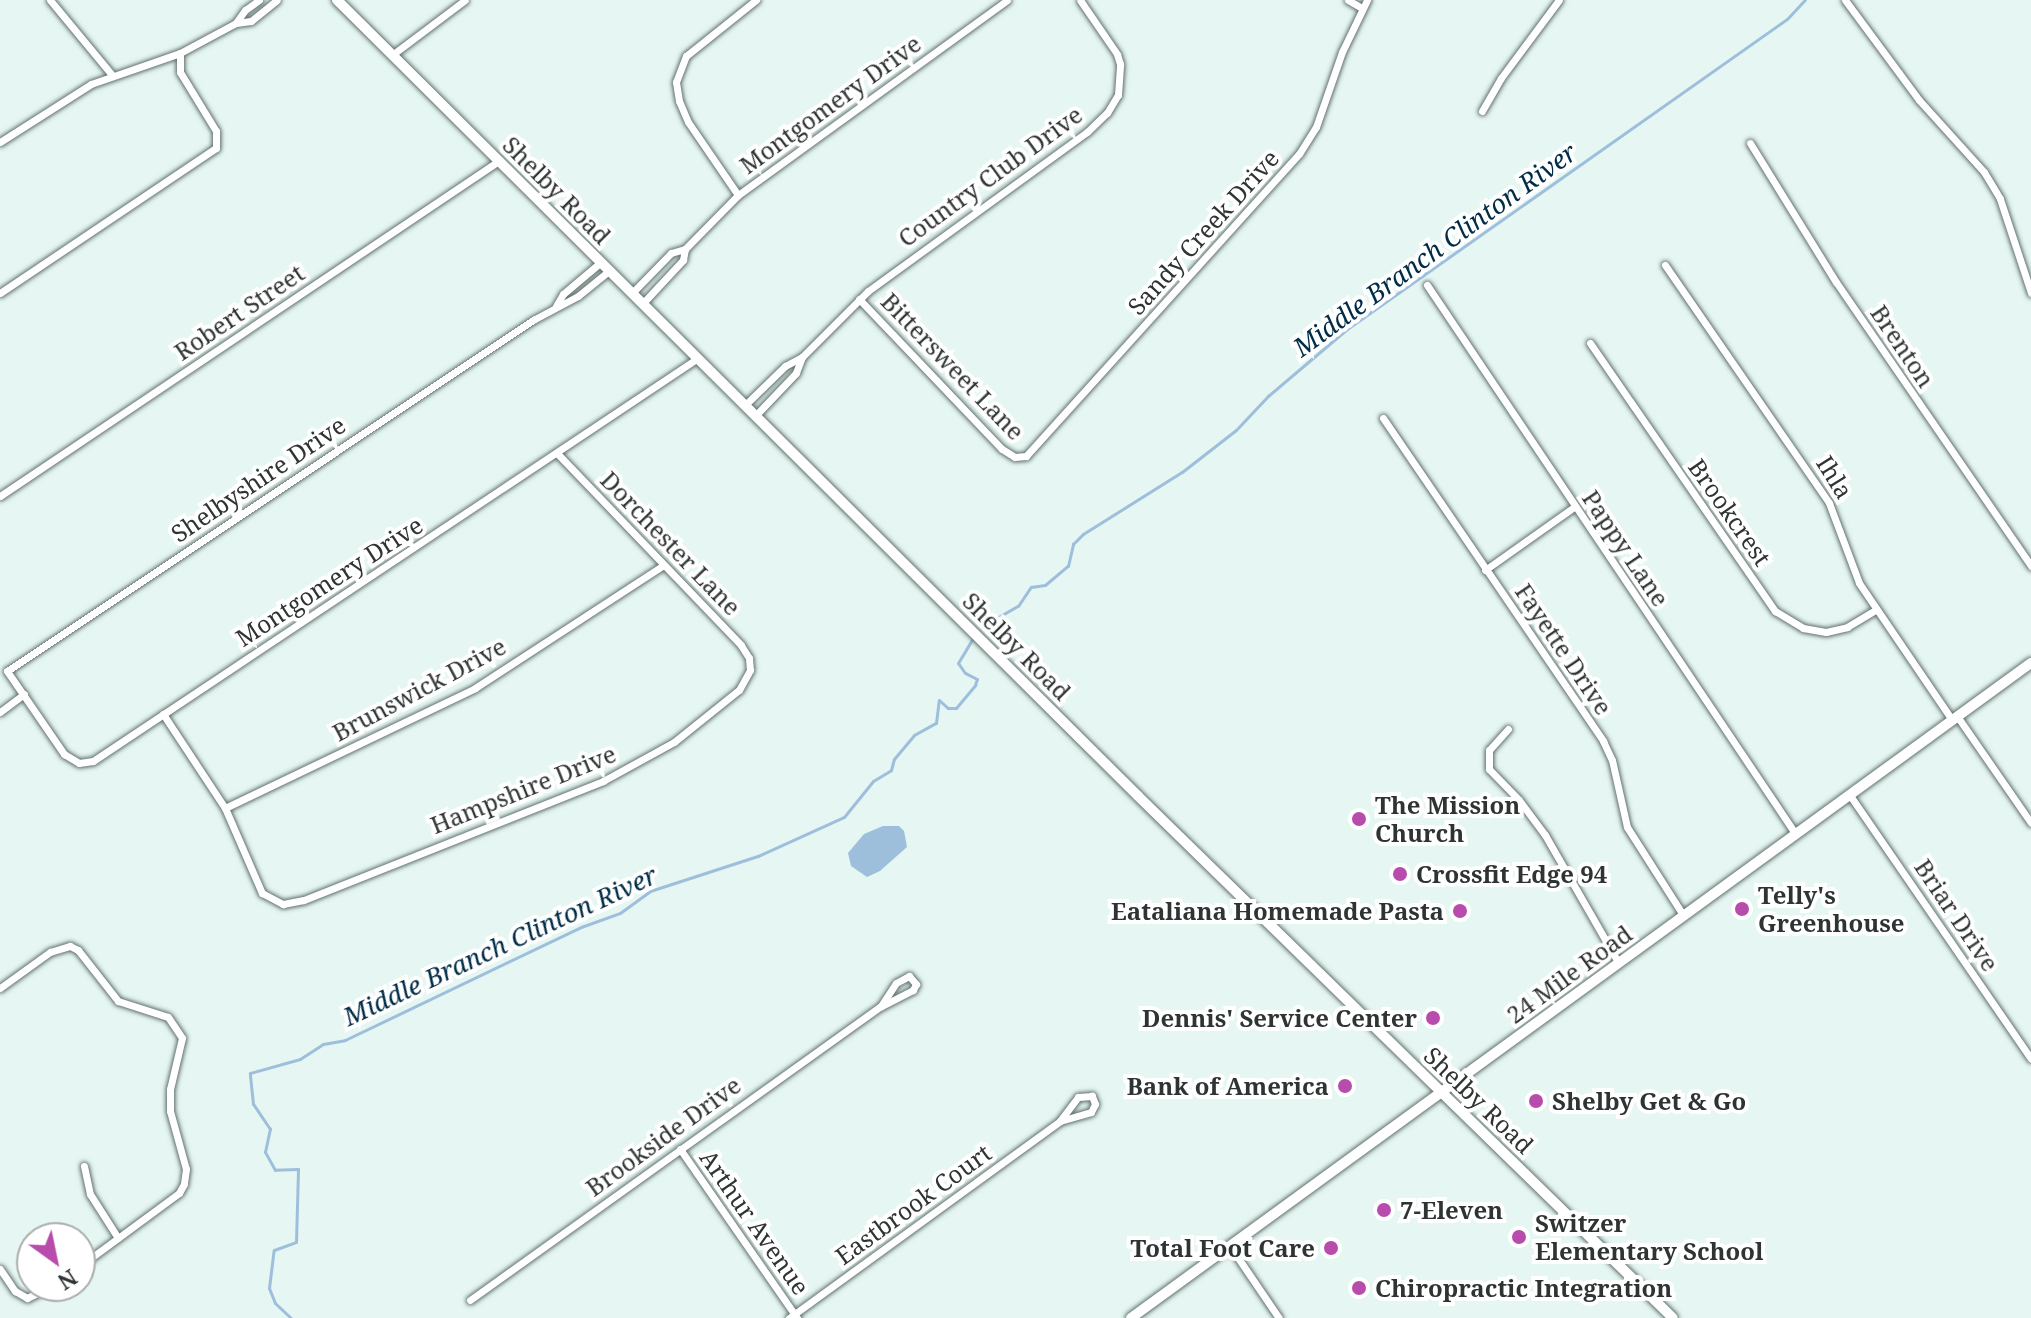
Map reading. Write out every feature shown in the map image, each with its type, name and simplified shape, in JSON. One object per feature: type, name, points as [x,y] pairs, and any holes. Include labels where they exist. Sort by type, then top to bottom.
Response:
[{"type":"street","points":[[50,0],[112,75]]},
{"type":"street","points":[[236,23],[245,10],[259,0]]},
{"type":"street","points":[[0,142],[77,92],[112,75],[180,53],[236,23],[251,21],[277,0]]},
{"type":"street","name":"Shelby Road","points":[[337,0],[1138,796],[1673,1318]]},
{"type":"street","points":[[392,55],[465,0]]},
{"type":"street","points":[[738,195],[688,122],[679,101],[676,82],[686,56],[756,0]]},
{"type":"street","name":"Montgomery Drive","points":[[632,293],[671,253],[685,249],[738,195],[1007,0]]},
{"type":"street","name":"Country Club Drive","points":[[745,405],[785,366],[802,357],[859,299],[1087,132],[1107,113],[1118,95],[1120,64],[1117,54],[1080,0]]},
{"type":"street","points":[[1348,0],[1364,4]]},
{"type":"street","points":[[1482,111],[1501,78],[1559,0]]},
{"type":"street","points":[[1845,0],[1919,100],[1984,172],[2000,199],[2031,293]]},
{"type":"street","name":"Sandy Creek Drive","points":[[1020,458],[1040,444],[1299,154],[1316,127],[1336,66],[1364,4]]},
{"type":"street","points":[[0,293],[216,148],[216,131],[180,72],[180,53]]},
{"type":"street","name":"Brenton","points":[[1750,143],[1836,282],[2031,566]]},
{"type":"street","name":"Robert Street","points":[[0,496],[500,160]]},
{"type":"street","name":"Montgomery Drive","points":[[643,303],[683,260],[685,249]]},
{"type":"street","name":"Ihla","points":[[1665,265],[1829,503],[1859,583],[1875,610],[2031,823]]},
{"type":"street","name":"Shelbyshire Drive","points":[[24,694],[7,671],[556,306],[563,294],[606,266]]},
{"type":"street","name":"Pappy Lane","points":[[1427,285],[1795,833]]},
{"type":"street","name":"Bittersweet Lane","points":[[859,299],[1002,449],[1020,458]]},
{"type":"street","name":"Brookcrest","points":[[1590,343],[1775,611],[1803,628],[1832,632],[1875,610]]},
{"type":"street","name":"Country Club Drive","points":[[756,415],[796,373],[802,357]]},
{"type":"street","name":"Montgomery Drive","points":[[24,694],[64,754],[79,763],[93,761],[698,358]]},
{"type":"street","name":"Fayette Drive","points":[[1383,418],[1603,741],[1612,760],[1627,827],[1683,915]]},
{"type":"street","name":"Dorchester Lane","points":[[558,454],[741,645],[750,662]]},
{"type":"street","points":[[1485,570],[1574,507]]},
{"type":"street","name":"Brunswick Drive","points":[[225,808],[475,688],[664,565]]},
{"type":"street","name":"Hampshire Drive","points":[[225,808],[262,893],[276,903],[304,900],[623,772],[674,742],[725,704],[747,678],[750,662]]},
{"type":"street","name":"24 Mile Road","points":[[1131,1318],[2031,663]]},
{"type":"street","points":[[0,712],[24,694]]},
{"type":"street","points":[[163,714],[225,808]]},
{"type":"street","points":[[1508,729],[1493,741],[1489,750],[1489,769],[1519,800],[1545,835],[1618,962]]},
{"type":"street","name":"Briar Drive","points":[[1849,794],[2031,1059]]},
{"type":"street","points":[[0,988],[50,952],[70,946],[78,950],[106,990],[124,1005],[168,1017],[182,1038],[170,1089],[170,1111],[186,1176],[179,1193],[96,1254]]},
{"type":"street","name":"Brookside Drive","points":[[470,1300],[881,1006],[913,990],[916,984],[913,978],[900,978],[881,1006]]},
{"type":"street","name":"Eastbrook Court","points":[[793,1317],[1060,1121],[1078,1097],[1085,1094],[1092,1096],[1095,1104],[1091,1112],[1060,1121]]},
{"type":"street","name":"Arthur Avenue","points":[[680,1149],[793,1317]]},
{"type":"street","points":[[84,1166],[90,1194],[118,1238]]},
{"type":"street","points":[[1230,1246],[1279,1318]]},
{"type":"street","points":[[0,1269],[16,1292]]},
{"type":"water","points":[[883,826],[899,826],[904,831],[907,847],[880,871],[867,877],[851,866],[848,853],[864,834]]},
{"type":"waterway","name":"Middle Branch Clinton River","points":[[988,623],[1018,606],[1031,587],[1045,585],[1068,566],[1073,544],[1083,534],[1182,472],[1236,430],[1268,396],[1347,329],[1787,19],[1805,0]]},
{"type":"waterway","name":"Middle Branch Clinton River","points":[[291,1318],[275,1303],[269,1288],[274,1250],[296,1242],[298,1169],[275,1170],[265,1152],[270,1129],[253,1104],[250,1073],[300,1059],[323,1044],[345,1040],[581,927],[620,913],[650,891],[758,856],[844,817],[873,781],[891,770],[894,759],[914,735],[936,723],[939,700],[948,708],[956,708],[975,685],[977,679],[965,673],[958,663],[972,640]]},
{"type":"place","name":"The Mission Church","points":[[1359,819]]},
{"type":"place","name":"Crossfit Edge 94","points":[[1400,874]]},
{"type":"place","name":"Telly's Greenhouse","points":[[1742,909]]},
{"type":"place","name":"Eataliana Homemade Pasta","points":[[1460,911]]},
{"type":"place","name":"Dennis' Service Center","points":[[1433,1018]]},
{"type":"place","name":"Bank of America","points":[[1345,1086]]},
{"type":"place","name":"Shelby Get & Go","points":[[1536,1101]]},
{"type":"place","name":"7-Eleven","points":[[1384,1210]]},
{"type":"place","name":"Switzer Elementary School","points":[[1519,1237]]},
{"type":"place","name":"Total Foot Care","points":[[1331,1248]]},
{"type":"place","name":"Chiropractic Integration","points":[[1359,1288]]}]
